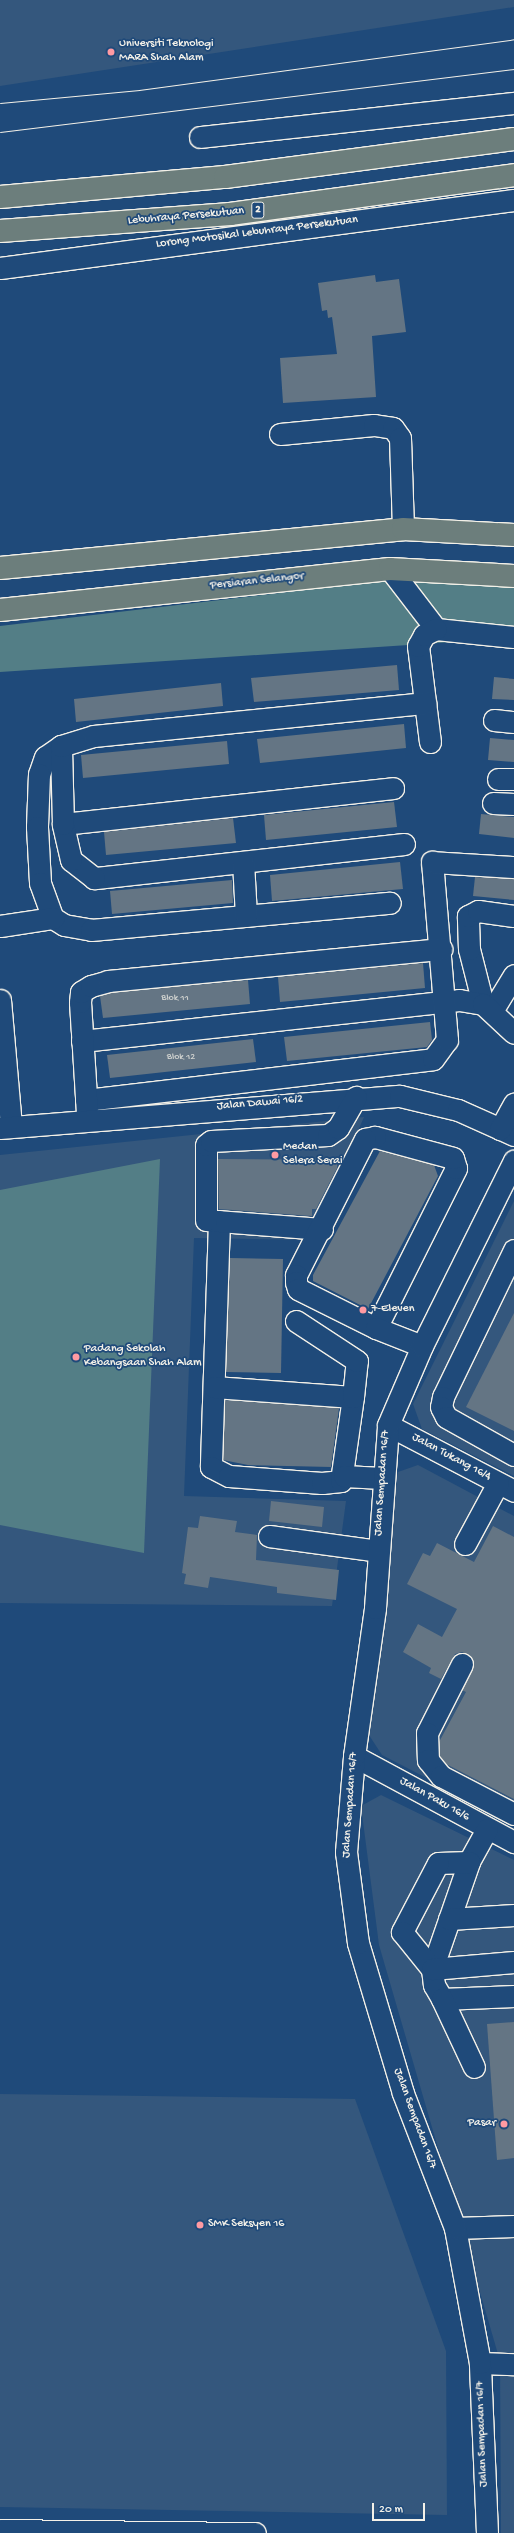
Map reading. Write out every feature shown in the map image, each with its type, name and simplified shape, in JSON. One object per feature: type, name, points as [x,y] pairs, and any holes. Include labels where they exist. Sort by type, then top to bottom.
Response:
[{"type":"main road","points":[[0,196],[224,176],[514,140]]},
{"type":"main road","name":"Lebuhraya Persekutuan","points":[[1,232],[230,214],[514,175]]},
{"type":"main road","points":[[0,568],[403,529],[514,535]]},
{"type":"main road","name":"Persiaran Selangor","points":[[0,610],[390,569],[514,576]]},
{"type":"street","points":[[200,138],[514,103]]},
{"type":"street","name":"Lorong Motosikal Lebuhraya Persekutuan","points":[[0,268],[514,200]]},
{"type":"street","points":[[280,434],[374,425],[393,428],[400,438],[403,529]]},
{"type":"street","points":[[390,569],[436,629]]},
{"type":"street","points":[[430,742],[418,646],[424,635],[436,629],[514,637]]},
{"type":"street","points":[[390,903],[91,930],[64,925],[53,918],[40,883],[37,827],[39,774],[45,757],[62,746],[94,736],[425,703]]},
{"type":"street","points":[[62,746],[63,824],[71,860],[94,878],[404,844]]},
{"type":"street","points":[[63,824],[393,788]]},
{"type":"street","points":[[493,803],[514,804]]},
{"type":"street","points":[[243,862],[246,916]]},
{"type":"street","points":[[441,949],[108,981],[81,992],[82,1041],[87,1109],[422,1063],[433,1059],[447,1040],[446,1000],[441,949],[432,862],[514,867]]},
{"type":"street","points":[[488,1008],[469,949],[468,916],[478,911],[514,916]]},
{"type":"street","points":[[0,926],[53,918]]},
{"type":"street","points":[[488,1008],[514,975]]},
{"type":"street","points":[[0,1000],[6,1127]]},
{"type":"street","points":[[82,1041],[446,1000],[474,1000],[512,1025]]},
{"type":"street","points":[[322,1229],[219,1221],[204,1216],[206,1145],[211,1141],[328,1135],[338,1128],[356,1097]]},
{"type":"street","name":"Jalan Dawai 16/2","points":[[6,1127],[87,1109],[356,1097],[419,1098],[507,1132]]},
{"type":"street","points":[[507,1132],[514,1104]]},
{"type":"street","points":[[376,1328],[456,1168],[453,1158],[375,1138],[365,1139],[322,1229],[296,1275],[298,1289],[376,1328],[422,1346]]},
{"type":"street","name":"Jalan Sempadan 16/7","points":[[486,2533],[480,2363],[455,2228],[403,2093],[358,1943],[346,1852],[354,1756],[376,1608],[382,1478],[388,1425],[422,1346],[514,1161]]},
{"type":"street","points":[[219,1221],[211,1467],[216,1472],[322,1483],[341,1481],[344,1476],[357,1361],[296,1322]]},
{"type":"street","points":[[514,1250],[443,1397],[442,1407],[446,1417],[514,1455]]},
{"type":"street","points":[[214,1386],[353,1397]]},
{"type":"street","name":"Jalan Tukang 16/4","points":[[388,1425],[506,1487]]},
{"type":"street","points":[[344,1476],[382,1478]]},
{"type":"street","points":[[465,1544],[506,1487]]},
{"type":"street","points":[[269,1536],[378,1551]]},
{"type":"street","points":[[462,1664],[427,1733],[428,1760],[441,1776],[514,1814]]},
{"type":"street","name":"Jalan Paku 16/6","points":[[354,1756],[487,1829],[514,1842]]},
{"type":"street","points":[[474,2067],[434,1985],[432,1969],[469,1862],[487,1829]]},
{"type":"street","points":[[432,1969],[402,1932],[438,1863],[469,1862]]},
{"type":"street","points":[[449,1919],[514,1914]]},
{"type":"street","points":[[432,1969],[514,1962]]},
{"type":"street","points":[[442,1999],[514,1996]]},
{"type":"street","points":[[455,2228],[514,2226]]},
{"type":"street","points":[[480,2363],[514,2364]]},
{"type":"street","points":[[0,2530],[255,2533]]},
{"type":"shaded area","name":"Universiti Teknologi MARA Shah Alam","points":[[0,0],[514,0],[514,7],[0,86]]},
{"type":"shaded area","points":[[364,1117],[311,1240],[194,1238],[184,1496],[346,1501],[332,1606],[0,1603],[0,1155]]},
{"type":"shaded area","points":[[514,1201],[514,1476],[422,1429],[413,1404]]},
{"type":"shaded area","points":[[418,1465],[514,1516],[514,1823],[382,1755],[365,1729],[398,1472]]},
{"type":"shaded area","points":[[381,1795],[514,1860],[514,2533],[501,2533],[500,2361],[379,1945],[361,1806]]},
{"type":"shaded area","name":"SMK Seksyen 16","points":[[0,2094],[355,2099],[446,2351],[447,2515],[0,2507]]},
{"type":"green space","points":[[406,578],[514,581],[514,638],[0,672],[0,626]]},
{"type":"green space","name":"Padang Sekolah Kebangsaan Shah Alam","points":[[160,1159],[144,1553],[0,1525],[0,1190]]},
{"type":"building","points":[[375,275],[376,282],[399,279],[406,332],[372,336],[376,397],[283,403],[280,358],[337,354],[332,317],[328,318],[327,310],[322,311],[318,283]]},
{"type":"building","points":[[397,665],[399,690],[254,702],[251,678]]},
{"type":"building","points":[[494,677],[514,679],[514,700],[492,699]]},
{"type":"building","points":[[221,683],[223,706],[76,722],[74,699]]},
{"type":"building","points":[[404,724],[406,748],[260,763],[257,739]]},
{"type":"building","points":[[490,738],[514,740],[514,762],[488,760]]},
{"type":"building","points":[[227,741],[229,764],[83,778],[81,755]]},
{"type":"building","points":[[394,802],[397,827],[266,840],[264,815]]},
{"type":"building","points":[[481,814],[514,817],[514,838],[479,834]]},
{"type":"building","points":[[233,818],[236,843],[106,855],[104,832]]},
{"type":"building","points":[[400,862],[403,889],[272,901],[270,875]]},
{"type":"building","points":[[475,877],[514,879],[514,900],[473,896]]},
{"type":"building","points":[[232,880],[233,903],[112,914],[110,891]]},
{"type":"building","points":[[423,963],[425,988],[280,1002],[278,977]]},
{"type":"building","points":[[248,980],[250,1004],[103,1018],[100,996],[109,993]]},
{"type":"building","points":[[430,1022],[432,1040],[427,1047],[287,1061],[284,1037]]},
{"type":"building","points":[[253,1039],[256,1062],[110,1078],[107,1055]]},
{"type":"building","points":[[380,1151],[434,1165],[438,1176],[368,1309],[313,1281],[313,1275]]},
{"type":"building","points":[[218,1159],[337,1160],[337,1168],[316,1209],[312,1209],[312,1216],[219,1209]]},
{"type":"building","points":[[230,1258],[283,1259],[281,1373],[226,1372]]},
{"type":"building","points":[[514,1313],[514,1431],[466,1407]]},
{"type":"building","points":[[225,1400],[339,1408],[331,1467],[248,1465],[223,1460]]},
{"type":"building","points":[[271,1501],[324,1507],[322,1527],[269,1521]]},
{"type":"building","points":[[200,1516],[237,1521],[235,1532],[257,1535],[256,1560],[339,1570],[336,1600],[277,1593],[277,1587],[210,1577],[208,1588],[184,1584],[186,1574],[182,1573],[188,1527],[198,1528]]},
{"type":"building","points":[[493,1526],[514,1537],[514,1799],[446,1764],[440,1756],[439,1742],[466,1692],[462,1690],[473,1669],[472,1657],[462,1652],[455,1654],[441,1679],[429,1673],[431,1668],[403,1652],[418,1624],[442,1637],[457,1609],[407,1584],[423,1553],[430,1556],[437,1543],[474,1562]]},
{"type":"building","name":"Pasar","points":[[514,2022],[514,2158],[497,2160],[487,2024]]},
{"type":"tram line","points":[[0,103],[139,90],[514,39]]},
{"type":"tram line","points":[[0,132],[514,69]]},
{"type":"place","name":"Universiti Teknologi MARA Shah Alam","points":[[111,52]]},
{"type":"place","name":"Medan Selera Serai","points":[[275,1155]]},
{"type":"place","name":"7-Eleven","points":[[363,1310]]},
{"type":"place","name":"Padang Sekolah Kebangsaan Shah Alam","points":[[76,1357]]},
{"type":"place","name":"Pasar","points":[[504,2124]]},
{"type":"place","name":"SMK Seksyen 16","points":[[200,2225]]}]
